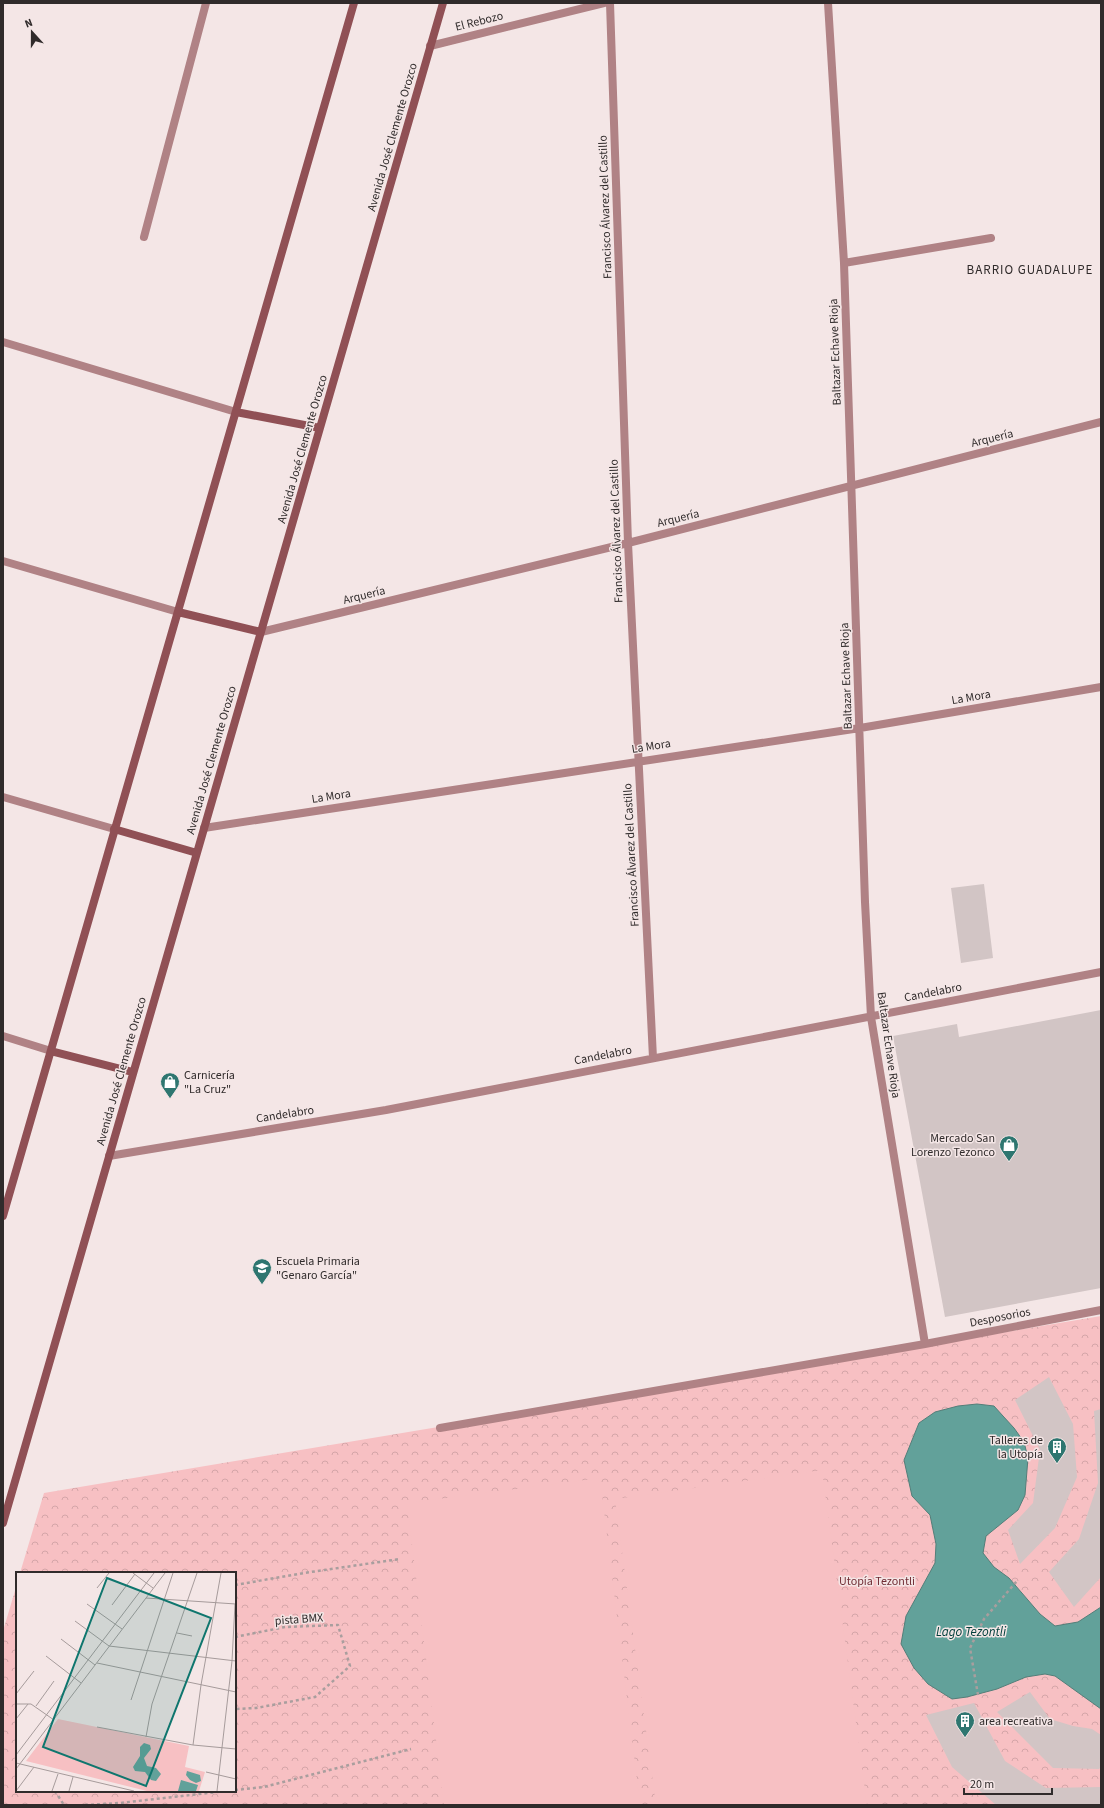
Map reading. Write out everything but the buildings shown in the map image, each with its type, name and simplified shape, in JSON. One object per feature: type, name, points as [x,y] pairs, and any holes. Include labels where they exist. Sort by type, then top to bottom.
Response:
[{"type":"street","points":[[144,237],[206,3]]},
{"type":"street","points":[[3,1216],[354,3]]},
{"type":"street","name":"Avenida José Clemente Orozco","points":[[4,1518],[443,3]]},
{"type":"street","name":"El Rebozo","points":[[430,46],[604,3]]},
{"type":"street","name":"Francisco Álvarez del Castillo","points":[[610,3],[628,543],[653,1058]]},
{"type":"street","name":"Baltazar Echave Rioja","points":[[828,3],[844,263],[865,902],[871,1017],[925,1344]]},
{"type":"street","points":[[844,263],[991,238]]},
{"type":"street","points":[[3,342],[236,412],[320,428]]},
{"type":"street","name":"Arquería","points":[[261,632],[628,543],[1101,422]]},
{"type":"street","points":[[3,561],[178,612],[261,632]]},
{"type":"street","name":"La Mora","points":[[204,828],[638,760],[860,728],[1101,686]]},
{"type":"street","points":[[3,797],[197,853]]},
{"type":"street","name":"Candelabro","points":[[109,1156],[386,1110],[1101,972]]},
{"type":"street","points":[[3,1036],[133,1072]]},
{"type":"street","name":"Desposorios","points":[[440,1428],[904,1348],[1101,1310]]},
{"type":"path","points":[[236,1585],[400,1559]]},
{"type":"path","points":[[978,1695],[970,1648],[984,1619],[1018,1581]]},
{"type":"path","name":"pista BMX","points":[[236,1637],[285,1627],[338,1625],[350,1666],[315,1697],[256,1708],[236,1709]]},
{"type":"path","points":[[236,1790],[264,1787],[411,1749]]},
{"type":"path","points":[[56,1792],[64,1805]]},
{"type":"path","points":[[85,1805],[120,1803],[217,1792]]},
{"type":"green space","name":"Utopía Tezontli","points":[[1101,1316],[1101,1805],[3,1805],[3,1631],[16,1587],[16,1792],[236,1792],[236,1572],[20,1572],[44,1493]]},
{"type":"green space","points":[[822,1470],[867,1805],[656,1805],[615,1499]]},
{"type":"green space","points":[[600,1478],[640,1805],[444,1805],[407,1503]]},
{"type":"water","name":"Lago Tezontli","points":[[977,1404],[994,1406],[1014,1428],[1024,1442],[1028,1458],[1025,1495],[1018,1510],[986,1536],[983,1553],[994,1567],[1009,1578],[1040,1614],[1055,1626],[1078,1622],[1101,1607],[1101,1709],[1055,1676],[1045,1674],[1026,1677],[997,1689],[967,1697],[952,1699],[928,1684],[914,1668],[901,1644],[906,1616],[935,1563],[936,1544],[930,1515],[912,1496],[904,1460],[919,1423],[935,1412],[958,1406]]},
{"type":"place","name":"Carnicería \"La Cruz\"","points":[[170,1099]]},
{"type":"place","name":"Mercado San Lorenzo Tezonco","points":[[1009,1162]]},
{"type":"place","name":"Escuela Primaria \"Genaro García\"","points":[[262,1285]]},
{"type":"place","name":"Talleres de la Utopía","points":[[1057,1464]]},
{"type":"place","name":"area recreativa","points":[[965,1738]]},
{"type":"district","name":"BARRIO GUADALUPE","points":[[1030,269]]}]
